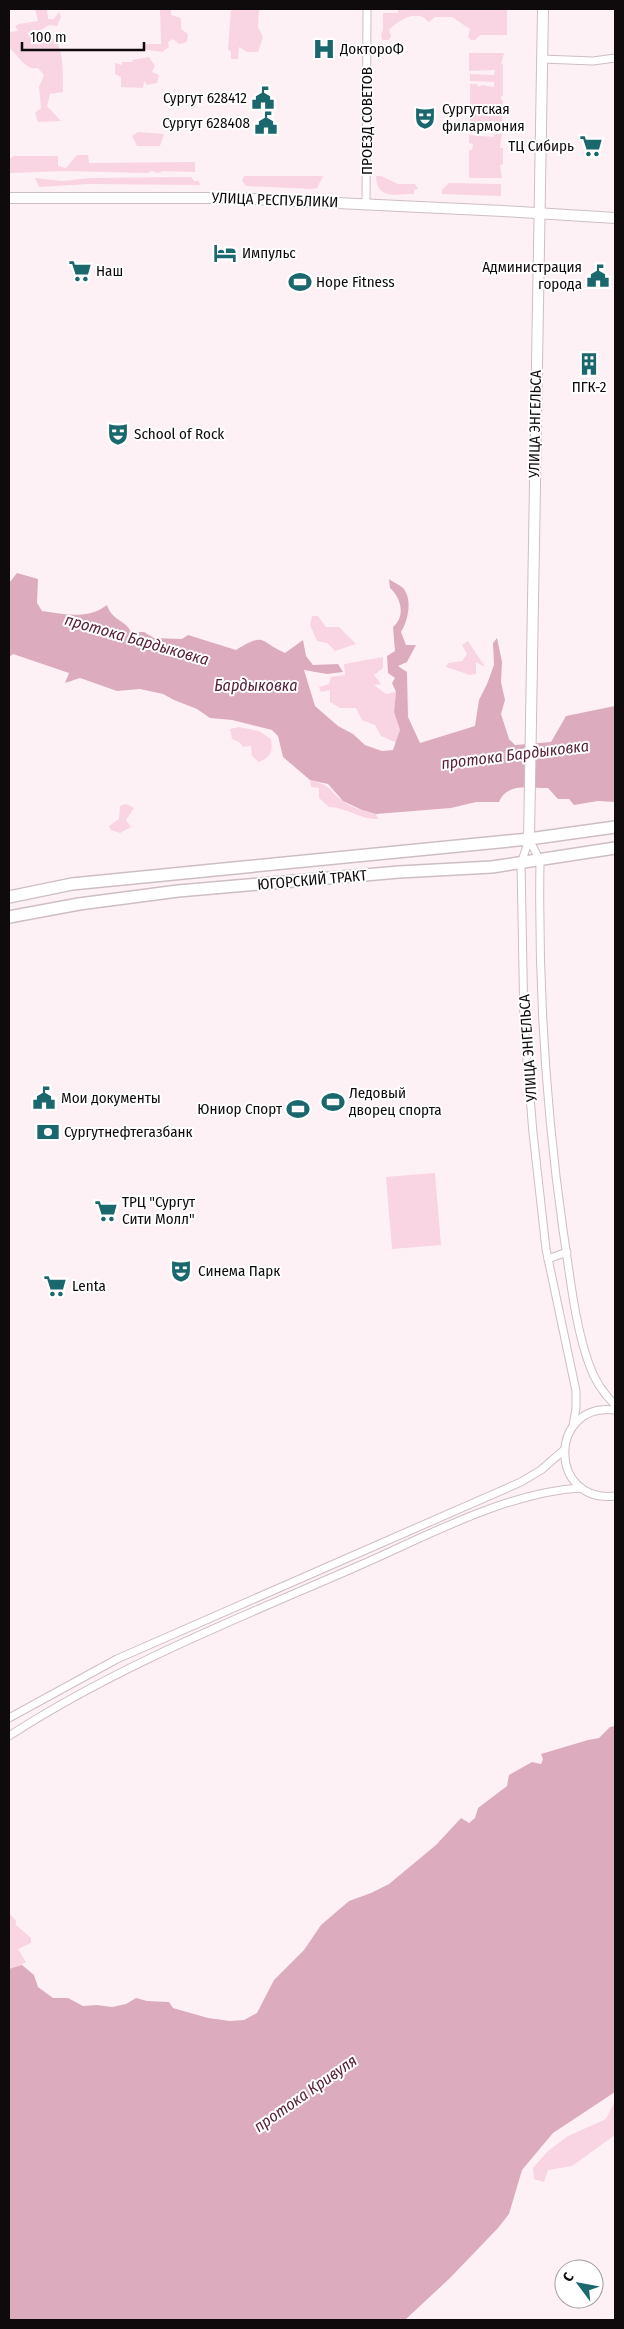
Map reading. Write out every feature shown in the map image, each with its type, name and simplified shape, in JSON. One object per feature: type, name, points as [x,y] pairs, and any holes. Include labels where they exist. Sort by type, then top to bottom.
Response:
[{"type":"main road","name":"УЛИЦА ЭНГЕЛЬСА","points":[[529,838],[543,9]]},
{"type":"main road","name":"УЛИЦА РЕСПУБЛИКИ","points":[[9,198],[233,198],[615,218]]},
{"type":"main road","name":"ЮГОРСКИЙ ТРАКТ","points":[[9,896],[72,884],[529,838],[615,827]]},
{"type":"main road","name":"ЮГОРСКИЙ ТРАКТ","points":[[9,917],[79,904],[178,892],[398,872],[522,864],[615,848]]},
{"type":"street","name":"ПРОЕЗД СОВЕТОВ","points":[[366,204],[367,9]]},
{"type":"street","points":[[542,59],[592,60],[615,58]]},
{"type":"street","name":"УЛИЦА ЭНГЕЛЬСА","points":[[529,838],[540,861],[542,980],[549,1091],[556,1179],[567,1252],[580,1331],[589,1366],[599,1385],[615,1405]]},
{"type":"street","name":"УЛИЦА ЭНГЕЛЬСА","points":[[529,838],[522,864],[524,1024],[533,1132],[548,1259],[577,1401],[573,1426],[566,1440],[564,1450]]},
{"type":"street","points":[[548,1259],[567,1252]]},
{"type":"street","points":[[573,1426],[591,1412],[606,1409],[615,1410]]},
{"type":"street","points":[[564,1450],[567,1470],[581,1488],[594,1495],[615,1496]]},
{"type":"street","points":[[9,1718],[117,1659],[521,1482],[541,1470],[564,1450]]},
{"type":"street","points":[[9,1736],[98,1684],[164,1652],[412,1542],[484,1511],[534,1494],[581,1488]]},
{"type":"shaded area","points":[[35,9],[47,9],[48,19],[54,19],[59,12],[61,17],[57,26],[49,25],[38,32],[53,38],[60,50],[63,92],[50,94],[47,106],[61,121],[38,122],[35,113],[41,108],[39,87],[44,75],[38,68],[26,65],[9,48],[9,32],[18,31],[15,26],[38,21]]},
{"type":"shaded area","points":[[160,9],[171,9],[171,15],[181,18],[181,29],[188,34],[187,42],[179,44],[173,39],[168,42],[169,47],[162,52],[143,49],[146,44],[161,44]]},
{"type":"shaded area","points":[[231,9],[259,9],[258,27],[263,37],[258,52],[247,52],[239,47],[238,59],[231,59],[231,52],[228,49]]},
{"type":"shaded area","points":[[398,9],[507,9],[507,35],[480,35],[475,40],[471,40],[468,37],[470,29],[452,17],[435,17],[429,22],[423,17],[413,16],[400,21],[389,30],[391,36],[389,40],[382,40],[383,13],[398,13]]},
{"type":"shaded area","points":[[469,53],[504,53],[501,64],[503,64],[502,126],[495,126],[495,123],[490,122],[489,125],[478,123],[478,125],[470,125],[470,84],[477,84],[478,87],[482,85],[494,87],[494,82],[470,81],[470,74],[494,75],[495,70],[469,71]]},
{"type":"shaded area","points":[[149,57],[155,66],[152,72],[159,75],[157,83],[147,85],[144,81],[143,88],[121,87],[121,77],[115,74],[115,63],[122,65],[122,62],[133,62],[132,60]]},
{"type":"shaded area","points":[[138,132],[164,134],[160,146],[137,146],[132,136]]},
{"type":"shaded area","points":[[494,134],[502,134],[500,148],[503,148],[503,164],[500,165],[502,178],[469,178],[469,150],[472,150],[473,144],[469,143],[469,135],[494,137]]},
{"type":"shaded area","points":[[77,155],[88,155],[89,163],[195,162],[195,172],[64,171],[9,173],[9,159],[14,156],[58,156],[58,166],[66,168]]},
{"type":"shaded area","points":[[244,176],[323,176],[317,188],[311,189],[246,186],[242,181]]},
{"type":"shaded area","points":[[376,176],[381,176],[398,184],[415,184],[418,189],[414,190],[414,194],[388,194],[380,189]]},
{"type":"shaded area","points":[[191,177],[194,181],[199,181],[200,185],[89,184],[39,187],[35,178],[62,181],[90,178]]},
{"type":"shaded area","points":[[449,183],[501,184],[501,196],[442,194],[442,190]]},
{"type":"shaded area","points":[[312,616],[318,616],[326,627],[339,627],[356,644],[335,651],[327,643],[317,641],[310,625]]},
{"type":"shaded area","points":[[468,641],[485,667],[476,662],[476,674],[470,675],[446,667],[448,663],[462,661],[467,654],[462,645]]},
{"type":"shaded area","points":[[383,657],[383,668],[374,675],[381,684],[374,685],[386,694],[396,692],[394,712],[400,730],[397,743],[381,736],[375,725],[362,720],[356,708],[340,708],[330,702],[330,690],[321,692],[319,687],[329,684],[331,677],[345,675],[344,664]]},
{"type":"shaded area","points":[[239,727],[259,731],[271,739],[272,747],[269,756],[259,762],[252,756],[251,746],[243,747],[239,742],[232,739],[230,729]]},
{"type":"shaded area","points":[[310,780],[327,786],[350,806],[376,814],[378,819],[366,818],[341,809],[329,807],[319,798],[319,788],[311,787]]},
{"type":"shaded area","points":[[126,804],[134,808],[126,820],[131,827],[120,833],[111,830],[109,826],[119,819],[120,806]]},
{"type":"shaded area","points":[[435,1173],[441,1245],[392,1249],[386,1177]]},
{"type":"shaded area","points":[[9,1913],[16,1921],[16,1925],[31,1938],[31,1943],[18,1949],[26,1962],[14,1969],[9,1969]]},
{"type":"shaded area","points":[[615,2101],[615,2135],[572,2166],[548,2170],[544,2182],[534,2179],[533,2168],[548,2151],[568,2136],[606,2119]]},
{"type":"water","name":"Бардыковка","points":[[17,573],[38,579],[37,603],[42,611],[76,615],[92,613],[107,605],[112,614],[126,625],[131,632],[144,632],[154,638],[182,639],[188,635],[236,650],[253,641],[262,640],[285,653],[303,640],[306,656],[313,665],[338,664],[343,672],[327,674],[304,670],[315,706],[338,726],[353,734],[365,745],[382,751],[393,750],[400,730],[394,712],[396,692],[392,683],[395,678],[388,673],[387,656],[395,651],[393,627],[400,618],[401,607],[397,597],[390,588],[389,579],[403,588],[408,598],[406,622],[401,632],[406,645],[416,645],[407,662],[398,666],[407,672],[408,717],[420,743],[475,726],[479,700],[494,665],[493,643],[497,638],[502,662],[501,682],[505,700],[501,714],[509,739],[515,745],[551,742],[566,716],[615,706],[615,802],[598,801],[574,805],[569,799],[558,799],[548,788],[526,787],[508,791],[499,802],[476,802],[451,808],[376,814],[362,810],[343,801],[328,784],[310,780],[283,757],[278,736],[272,730],[232,720],[210,718],[197,709],[163,694],[140,689],[117,691],[80,678],[65,683],[69,673],[13,654],[9,657],[9,583]]},
{"type":"water","name":"протока Кривуля","points":[[615,1726],[615,2092],[553,2133],[522,2170],[509,2214],[450,2278],[405,2320],[9,2320],[9,1969],[22,1965],[34,1975],[38,1987],[53,1998],[68,1998],[83,2006],[112,2007],[126,2004],[136,1998],[147,2001],[169,2002],[173,2008],[208,2018],[230,2021],[244,2020],[257,2013],[274,1980],[304,1950],[321,1925],[349,1901],[389,1884],[436,1845],[461,1818],[469,1823],[475,1818],[478,1808],[507,1786],[509,1775],[532,1762],[541,1764],[543,1759],[541,1754],[599,1738],[610,1727]]},
{"type":"place","name":"ДоктороФ","points":[[324,49]]},
{"type":"place","name":"Сургут 628412","points":[[263,98]]},
{"type":"place","name":"Сургутская филармония","points":[[425,118]]},
{"type":"place","name":"Сургут 628408","points":[[266,123]]},
{"type":"place","name":"ТЦ Сибирь","points":[[591,146]]},
{"type":"place","name":"Импульс","points":[[225,253]]},
{"type":"place","name":"Наш","points":[[80,271]]},
{"type":"place","name":"Администрация города","points":[[598,276]]},
{"type":"place","name":"Hope Fitness","points":[[300,282]]},
{"type":"place","name":"ПГК-2","points":[[589,364]]},
{"type":"place","name":"School of Rock","points":[[118,434]]},
{"type":"place","name":"Мои документы","points":[[44,1098]]},
{"type":"place","name":"Ледовый дворец спорта","points":[[333,1102]]},
{"type":"place","name":"Юниор Спорт","points":[[298,1109]]},
{"type":"place","name":"Сургутнефтегазбанк","points":[[48,1132]]},
{"type":"place","name":"ТРЦ \"Сургут Сити Молл\"","points":[[106,1211]]},
{"type":"place","name":"Синема Парк","points":[[181,1271]]},
{"type":"place","name":"Lenta","points":[[55,1286]]},
{"type":"water label","name":"протока Бардыковка","points":[[137,639]]},
{"type":"water label","name":"протока Бардыковка","points":[[515,754]]}]
